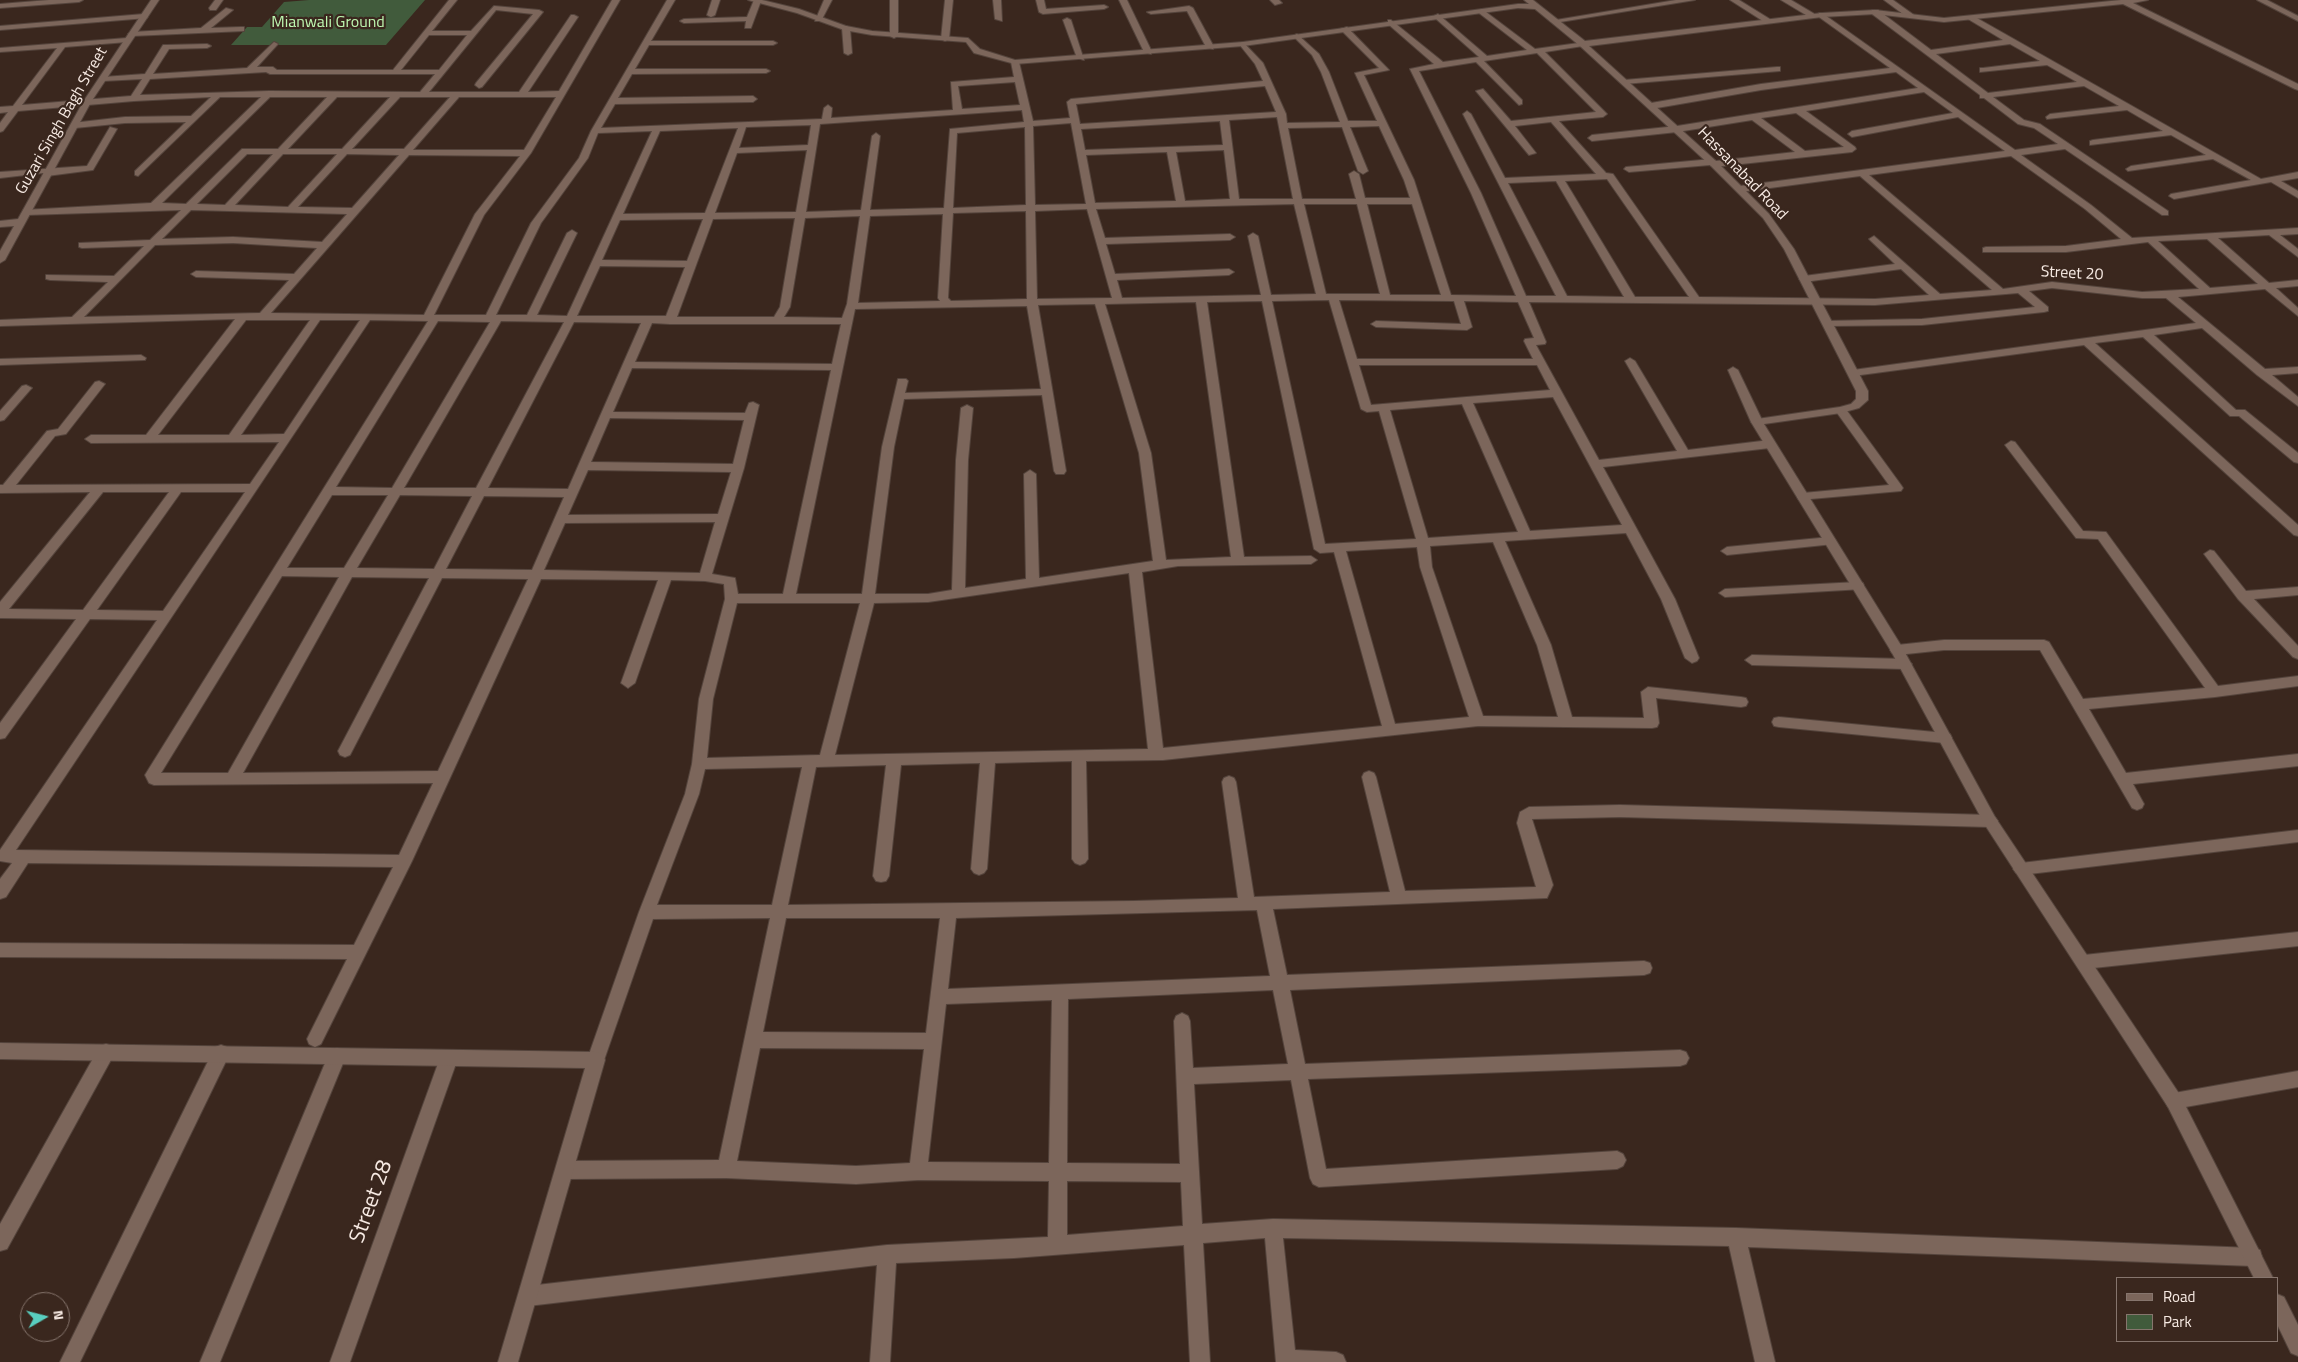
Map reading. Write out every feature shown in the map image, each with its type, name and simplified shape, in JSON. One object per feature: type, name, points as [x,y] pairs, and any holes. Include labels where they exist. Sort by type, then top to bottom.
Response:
[{"type":"street","points":[[0,6],[79,0]]},
{"type":"street","name":"Guzari Singh Bagh Street","points":[[0,260],[87,102],[155,0]]},
{"type":"street","points":[[213,8],[219,0]]},
{"type":"street","points":[[395,72],[453,0]]},
{"type":"street","points":[[524,9],[532,0]]},
{"type":"street","points":[[442,777],[154,779],[152,775],[431,318],[480,214],[526,153],[616,0]]},
{"type":"street","points":[[233,777],[493,319],[536,223],[583,158],[595,130],[671,0]]},
{"type":"street","points":[[710,15],[716,0]]},
{"type":"street","points":[[684,21],[749,24],[754,0],[768,1],[846,28],[894,36],[968,40],[977,51],[1015,62],[1243,44],[1438,16],[1518,6],[1537,7]]},
{"type":"street","points":[[818,19],[828,0]]},
{"type":"street","points":[[894,0],[894,36]]},
{"type":"street","points":[[945,39],[949,0]]},
{"type":"street","points":[[997,0],[999,19]]},
{"type":"street","points":[[1040,0],[1043,12],[1104,8]]},
{"type":"street","points":[[1122,0],[1148,52]]},
{"type":"street","name":"Hassanabad Road","points":[[1528,0],[1583,44],[1713,163],[1766,216],[1790,249],[1814,300],[1862,391],[1862,400],[1855,406],[1841,410],[1757,422]]},
{"type":"street","points":[[1554,21],[1692,0]]},
{"type":"street","points":[[1734,0],[1770,22]]},
{"type":"street","points":[[1785,0],[1818,16],[1896,70],[2088,207],[2129,241]]},
{"type":"street","points":[[1890,0],[1910,15]]},
{"type":"street","points":[[1692,658],[1668,599],[1529,341],[1542,342],[1476,194],[1414,69],[1583,44],[1818,16],[1875,12],[1938,20],[2144,0]]},
{"type":"street","points":[[2262,0],[2298,19]]},
{"type":"street","points":[[2124,1],[2298,87]]},
{"type":"street","points":[[423,94],[494,8],[524,9],[539,12],[478,85]]},
{"type":"street","points":[[1151,12],[1188,8],[1210,46]]},
{"type":"street","points":[[204,30],[230,10]]},
{"type":"street","points":[[1482,11],[1536,51],[1603,114],[1509,124]]},
{"type":"street","points":[[1875,12],[2021,122],[2037,126],[2165,212]]},
{"type":"street","points":[[0,28],[144,16]]},
{"type":"street","points":[[1438,16],[1482,59],[1519,102]]},
{"type":"street","points":[[522,94],[574,17]]},
{"type":"street","points":[[1972,18],[2257,180]]},
{"type":"street","points":[[1067,20],[1081,58]]},
{"type":"street","points":[[1391,22],[1441,65]]},
{"type":"street","points":[[846,28],[848,53]]},
{"type":"street","points":[[1,51],[204,30],[241,29]]},
{"type":"street","points":[[1344,29],[1385,70],[1359,73],[1409,180],[1453,298],[1466,327],[1376,324]]},
{"type":"street","points":[[426,33],[473,33]]},
{"type":"street","points":[[1298,36],[1315,54],[1325,72],[1346,124],[1358,172],[1360,201],[1386,297]]},
{"type":"street","points":[[1929,53],[2013,41]]},
{"type":"street","points":[[645,43],[773,43]]},
{"type":"street","points":[[250,70],[274,44]]},
{"type":"street","points":[[1243,44],[1259,63],[1282,114],[1298,201],[1328,297],[1353,362],[1367,409],[1557,393]]},
{"type":"street","points":[[0,129],[63,45]]},
{"type":"street","points":[[134,98],[166,48],[207,46]]},
{"type":"street","points":[[1015,62],[1029,124],[1032,206],[1032,303],[1060,471]]},
{"type":"street","points":[[1983,70],[2050,62]]},
{"type":"street","points":[[103,79],[273,69],[270,72],[441,72]]},
{"type":"street","points":[[1624,82],[1777,69]]},
{"type":"street","points":[[1652,106],[1762,87],[1896,70]]},
{"type":"street","points":[[628,72],[766,71]]},
{"type":"street","points":[[958,112],[954,84],[1020,79]]},
{"type":"street","points":[[1117,299],[1091,206],[1071,102],[1267,83]]},
{"type":"street","points":[[1984,96],[2086,83]]},
{"type":"street","points":[[1592,138],[1677,129],[1923,90]]},
{"type":"street","points":[[1480,91],[1532,153]]},
{"type":"street","points":[[154,206],[269,94]]},
{"type":"street","points":[[292,208],[397,94]]},
{"type":"street","points":[[262,316],[457,94]]},
{"type":"street","points":[[0,110],[134,98],[218,95],[561,94]]},
{"type":"street","points":[[138,174],[218,95]]},
{"type":"street","points":[[228,207],[334,95]]},
{"type":"street","points":[[612,101],[753,99]]},
{"type":"street","points":[[595,130],[816,122],[1026,107]]},
{"type":"street","points":[[826,121],[828,108]]},
{"type":"street","points":[[2050,117],[2130,108]]},
{"type":"street","points":[[1630,169],[1852,150],[1797,109]]},
{"type":"street","points":[[948,304],[943,298],[953,130],[1029,124],[1076,124],[1282,114]]},
{"type":"street","points":[[1467,114],[1563,299]]},
{"type":"street","points":[[1852,134],[1957,114]]},
{"type":"street","points":[[1754,116],[1804,155]]},
{"type":"street","points":[[1224,118],[1235,202]]},
{"type":"street","points":[[75,125],[125,120],[194,119]]},
{"type":"street","points":[[1553,119],[1603,176]]},
{"type":"street","points":[[777,321],[785,307],[816,122]]},
{"type":"street","points":[[1284,126],[1382,123]]},
{"type":"street","points":[[670,321],[743,125]]},
{"type":"street","points":[[0,175],[90,168],[113,129]]},
{"type":"street","points":[[345,751],[482,492],[570,320],[657,129]]},
{"type":"street","points":[[2093,143],[2173,132]]},
{"type":"street","points":[[788,599],[850,306],[852,306],[876,136]]},
{"type":"street","points":[[1081,154],[1228,146]]},
{"type":"street","points":[[1740,189],[2066,146]]},
{"type":"street","points":[[738,151],[812,147]]},
{"type":"street","points":[[1171,149],[1181,204]]},
{"type":"street","points":[[75,320],[245,152],[526,153]]},
{"type":"street","points":[[2131,169],[2215,156]]},
{"type":"street","points":[[1862,173],[2001,292]]},
{"type":"street","points":[[2174,196],[2257,180],[2298,175]]},
{"type":"street","points":[[1502,181],[1610,176],[1695,300]]},
{"type":"street","points":[[1559,178],[1631,299]]},
{"type":"street","points":[[2272,179],[2298,195]]},
{"type":"street","points":[[617,217],[800,215],[1032,206],[1298,201],[1416,201]]},
{"type":"street","points":[[26,212],[154,206],[354,211]]},
{"type":"street","points":[[0,224],[21,222]]},
{"type":"street","points":[[1986,250],[2066,249],[2150,239],[2298,231]]},
{"type":"street","points":[[530,320],[572,233]]},
{"type":"street","points":[[2272,233],[2298,254]]},
{"type":"street","points":[[1253,236],[1320,549],[1631,529]]},
{"type":"street","points":[[2210,236],[2298,313]]},
{"type":"street","points":[[1101,241],[1230,237]]},
{"type":"street","points":[[1874,239],[1936,296]]},
{"type":"street","points":[[2150,239],[2207,291]]},
{"type":"street","points":[[82,245],[233,240],[324,245]]},
{"type":"street","points":[[596,263],[692,264]]},
{"type":"street","points":[[1804,279],[1904,266]]},
{"type":"street","points":[[1111,277],[1229,272]]},
{"type":"street","points":[[196,274],[296,277]]},
{"type":"street","points":[[50,277],[118,279]]},
{"type":"street","name":"Street 20","points":[[852,306],[1267,297],[1876,302],[2001,292],[2019,288],[2052,285],[2169,295],[2298,283]]},
{"type":"street","points":[[1827,323],[1922,322],[2044,309],[2019,288]]},
{"type":"street","points":[[2169,295],[2298,403]]},
{"type":"street","points":[[1201,298],[1238,561]]},
{"type":"street","points":[[1099,300],[1145,452],[1160,565]]},
{"type":"street","points":[[0,323],[243,316],[647,321],[847,321]]},
{"type":"street","points":[[149,439],[243,316]]},
{"type":"street","points":[[232,438],[317,317]]},
{"type":"street","points":[[367,318],[168,616],[4,856],[404,861]]},
{"type":"street","points":[[315,1040],[357,952],[404,861],[536,575],[647,321]]},
{"type":"street","points":[[1853,373],[2204,325]]},
{"type":"street","points":[[2144,332],[2234,414],[2241,412],[2298,459]]},
{"type":"street","points":[[2085,340],[2298,532]]},
{"type":"street","points":[[0,362],[140,358]]},
{"type":"street","points":[[1630,361],[1684,454]]},
{"type":"street","points":[[1353,362],[1540,362]]},
{"type":"street","points":[[628,365],[837,367]]},
{"type":"street","points":[[1733,370],[1757,422],[1897,650],[1990,821],[2174,1101],[2264,1277]]},
{"type":"street","points":[[2260,373],[2298,370]]},
{"type":"street","points":[[826,762],[868,599],[888,447],[902,381]]},
{"type":"street","points":[[3,489],[52,432],[62,432],[99,384]]},
{"type":"street","points":[[0,418],[26,388]]},
{"type":"street","points":[[900,396],[1047,392]]},
{"type":"street","points":[[1466,401],[1526,536]]},
{"type":"street","points":[[958,594],[962,460],[967,408]]},
{"type":"street","points":[[1383,408],[1423,542],[1426,567],[1478,721]]},
{"type":"street","points":[[1803,497],[1897,488],[1841,410]]},
{"type":"street","points":[[606,414],[752,411],[738,468],[705,577]]},
{"type":"street","points":[[91,439],[287,438]]},
{"type":"street","points":[[1596,464],[1770,444]]},
{"type":"street","points":[[2011,445],[2080,535],[2102,535],[2215,692]]},
{"type":"street","points":[[584,466],[738,468]]},
{"type":"street","points":[[1030,474],[1033,583]]},
{"type":"street","points":[[0,734],[178,488]]},
{"type":"street","points":[[3,489],[254,488]]},
{"type":"street","points":[[0,612],[99,489]]},
{"type":"street","points":[[326,491],[572,493]]},
{"type":"street","points":[[560,519],[723,518]]},
{"type":"street","points":[[1496,538],[1544,645],[1567,722]]},
{"type":"street","points":[[1727,552],[1830,541]]},
{"type":"street","points":[[1338,548],[1390,730]]},
{"type":"street","points":[[2210,554],[2243,596],[2298,654]]},
{"type":"street","points":[[732,599],[928,598],[1160,565],[1311,560]]},
{"type":"street","points":[[1135,568],[1147,660],[1156,754]]},
{"type":"street","points":[[277,572],[666,576],[705,577],[730,581],[732,599],[706,699],[699,764],[692,794],[647,912],[596,1060],[508,1362]]},
{"type":"street","points":[[628,682],[666,576]]},
{"type":"street","points":[[1725,593],[1858,586]]},
{"type":"street","points":[[2243,596],[2298,591]]},
{"type":"street","points":[[0,612],[168,616]]},
{"type":"street","points":[[1897,650],[1944,645],[2044,645],[2137,804]]},
{"type":"street","points":[[1752,660],[1904,664]]},
{"type":"street","points":[[2079,705],[2215,692],[2298,681]]},
{"type":"street","points":[[699,764],[1156,754],[1478,721],[1652,724],[1648,692],[1741,702]]},
{"type":"street","points":[[1779,722],[1945,738]]},
{"type":"street","points":[[1079,757],[1080,859]]},
{"type":"street","points":[[979,869],[988,759]]},
{"type":"street","points":[[881,876],[894,760]]},
{"type":"street","points":[[2122,779],[2298,760]]},
{"type":"street","points":[[726,1169],[810,761]]},
{"type":"street","points":[[1369,777],[1399,898]]},
{"type":"street","points":[[1228,782],[1255,904],[1280,984],[1319,1178],[1617,1160]]},
{"type":"street","points":[[647,912],[949,911],[1255,904],[1541,893],[1545,885],[1525,823],[1525,816],[1530,813],[1620,811],[1990,821]]},
{"type":"street","points":[[2022,868],[2298,836]]},
{"type":"street","points":[[0,892],[24,856]]},
{"type":"street","points":[[918,1171],[949,911]]},
{"type":"street","points":[[2084,962],[2298,938]]},
{"type":"street","points":[[0,950],[357,952]]},
{"type":"street","points":[[939,997],[1644,968]]},
{"type":"street","points":[[1057,1245],[1060,992]]},
{"type":"street","points":[[1182,1021],[1200,1362]]},
{"type":"street","points":[[752,1040],[933,1041]]},
{"type":"street","points":[[0,1051],[596,1060]]},
{"type":"street","points":[[0,1242],[106,1052]]},
{"type":"street","points":[[70,1362],[221,1053]]},
{"type":"street","points":[[210,1362],[337,1056]]},
{"type":"street","name":"Street 28","points":[[340,1362],[449,1058]]},
{"type":"street","points":[[1185,1076],[1680,1058]]},
{"type":"street","points":[[2174,1101],[2298,1079]]},
{"type":"street","points":[[565,1170],[726,1169],[856,1175],[918,1171],[1191,1173]]},
{"type":"street","points":[[528,1296],[886,1254],[1057,1245],[1273,1228],[1736,1237],[2254,1257]]},
{"type":"street","points":[[1273,1228],[1286,1361],[1336,1362]]},
{"type":"street","points":[[1736,1237],[1765,1362]]},
{"type":"street","points":[[880,1362],[886,1254]]},
{"type":"street","points":[[2278,1306],[2298,1346]]},
{"type":"green space","name":"Mianwali Ground","points":[[309,0],[425,0],[386,45],[231,45],[247,27],[262,27],[284,2]]}]
